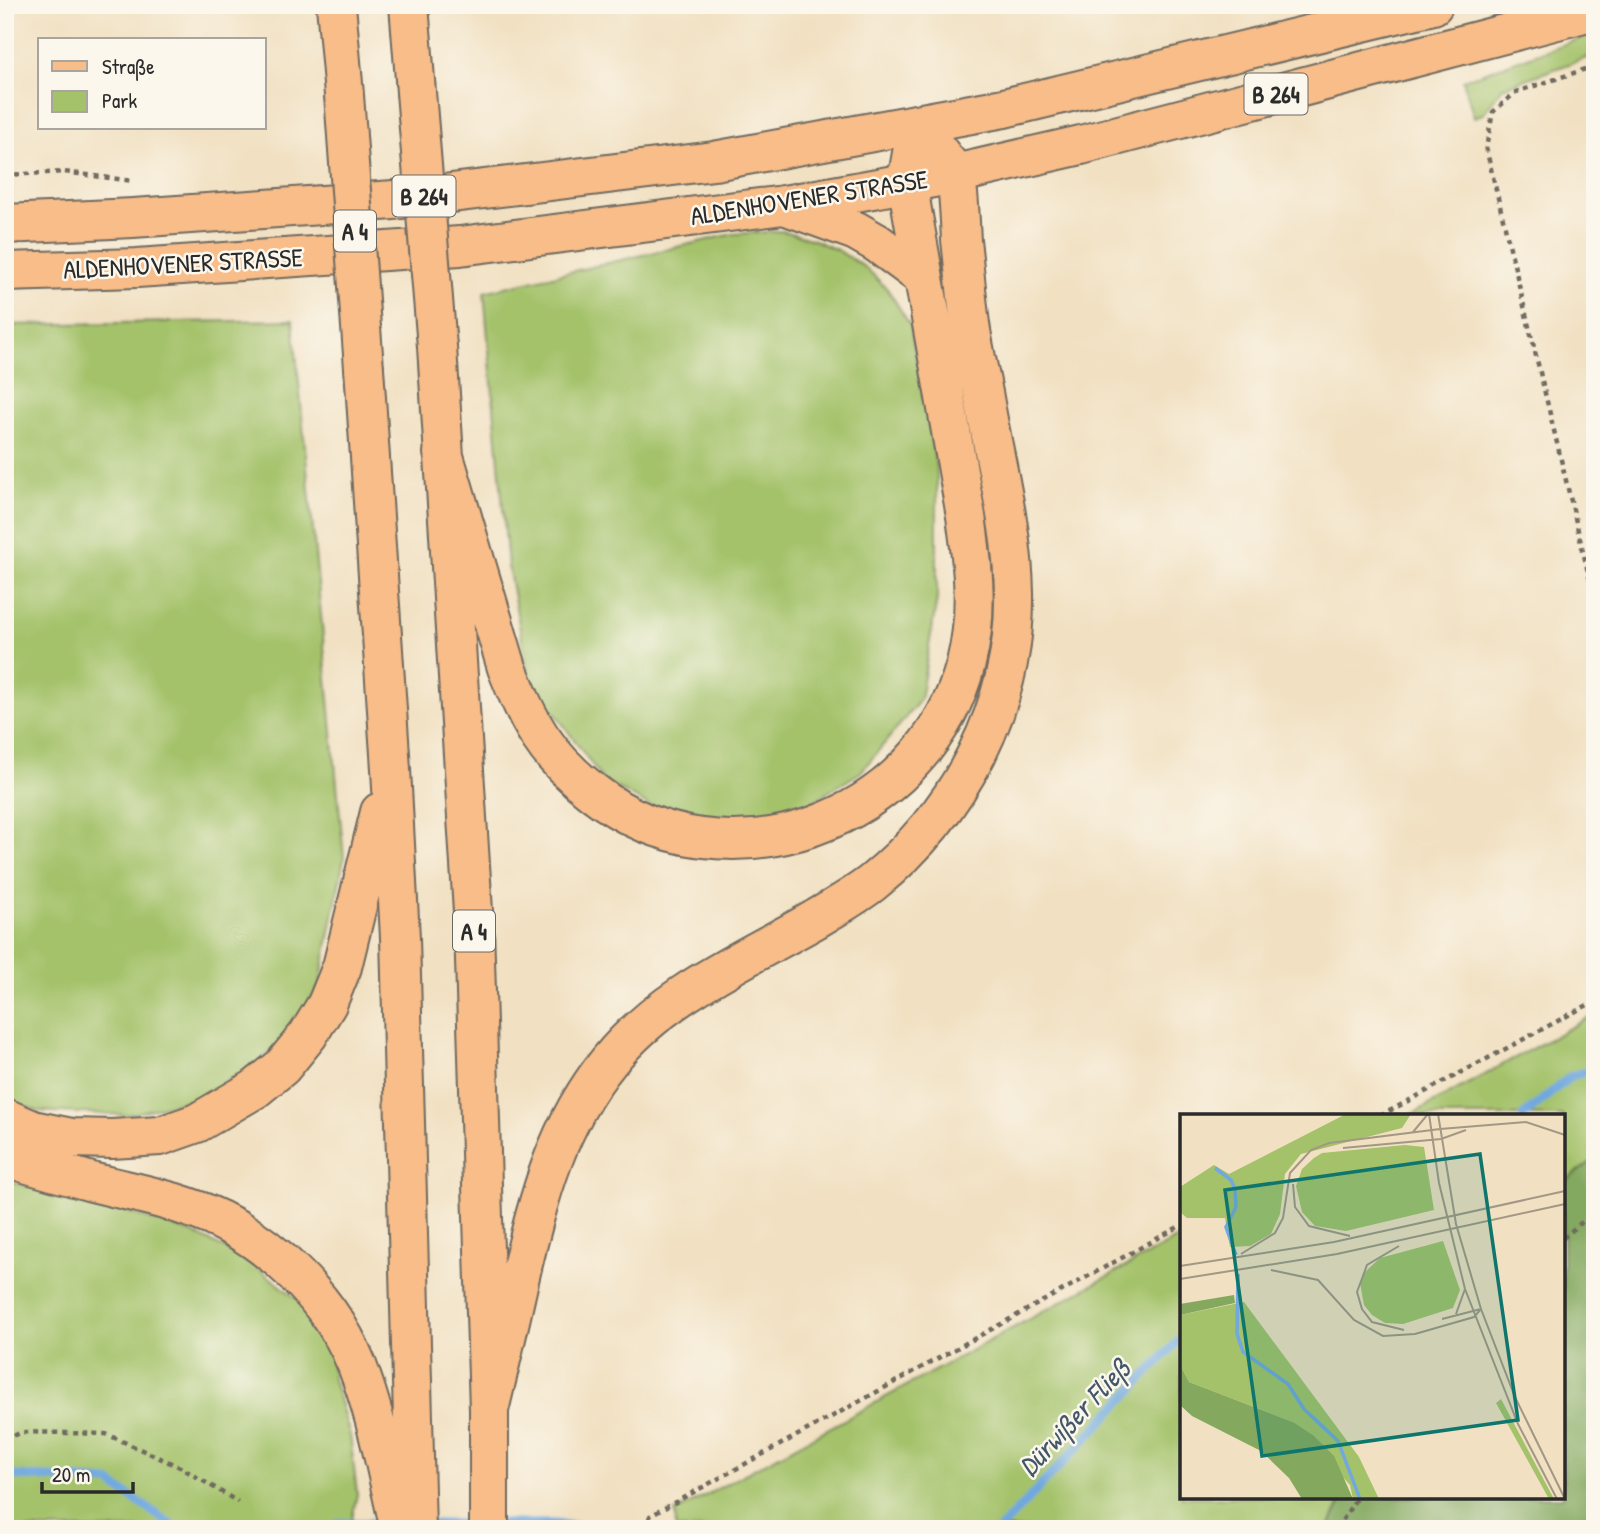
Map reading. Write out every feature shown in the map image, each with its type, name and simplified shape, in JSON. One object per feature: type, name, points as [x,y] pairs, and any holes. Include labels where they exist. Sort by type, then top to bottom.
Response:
[{"type":"main road","name":"A 4","points":[[336,5],[391,769],[400,952],[400,1466],[416,1529]]},
{"type":"main road","name":"A 4","points":[[409,5],[437,347],[474,927],[489,1410],[489,1529]]},
{"type":"main road","name":"ALDENHOVENER STRASSE","points":[[5,224],[394,200],[714,161],[1004,107],[1433,5]]},
{"type":"main road","name":"ALDENHOVENER STRASSE","points":[[5,272],[137,268],[460,246],[784,205],[955,174],[1081,145],[1595,10]]},
{"type":"main road","points":[[489,1410],[547,1171],[570,1120],[592,1083],[627,1040],[666,1007],[710,977],[848,900],[887,869],[933,823],[957,791],[975,759],[1003,687],[1013,621],[1014,592],[1009,537],[969,319],[955,174],[917,124]]},
{"type":"main road","points":[[443,453],[506,668],[528,719],[545,745],[567,770],[593,793],[613,807],[650,824],[694,836],[754,840],[819,825],[881,791],[917,756],[948,709],[968,653],[975,599],[967,516],[908,182],[917,124]]},
{"type":"main road","points":[[784,205],[856,231],[923,277]]},
{"type":"main road","points":[[5,1118],[33,1130],[72,1138],[160,1136],[197,1124],[226,1108],[282,1067],[308,1035],[327,1004],[342,967],[391,769]]},
{"type":"main road","points":[[5,1157],[186,1206],[213,1216],[236,1228],[278,1258],[299,1277],[334,1322],[349,1350],[400,1466],[400,1529]]},
{"type":"path","points":[[1595,66],[1516,92],[1493,112],[1486,148],[1595,601]]},
{"type":"path","points":[[5,175],[64,172],[140,182]]},
{"type":"path","points":[[1384,1114],[1595,1001]]},
{"type":"path","points":[[1565,1236],[1595,1211]]},
{"type":"path","points":[[646,1529],[650,1516],[1180,1226]]},
{"type":"path","points":[[5,1440],[22,1432],[106,1434],[180,1467],[238,1502]]},
{"type":"path","points":[[1337,1529],[1356,1499]]},
{"type":"green space","points":[[1595,33],[1595,55],[1503,87],[1483,114],[1474,117],[1463,80]]},
{"type":"green space","points":[[783,231],[837,250],[866,268],[888,290],[910,325],[937,471],[937,599],[920,700],[861,772],[794,813],[754,821],[662,813],[603,780],[529,677],[508,566],[484,292],[733,234]]},
{"type":"green space","points":[[293,320],[344,858],[320,984],[290,1034],[254,1066],[196,1098],[128,1115],[37,1111],[5,1099],[5,325]]},
{"type":"green space","points":[[1595,1014],[1595,1159],[1565,1182],[1565,1114],[1413,1114]]},
{"type":"green space","points":[[1595,1159],[1595,1517],[1579,1529],[1328,1529],[1342,1499],[1565,1499],[1565,1182]]},
{"type":"green space","points":[[5,1180],[106,1205],[190,1232],[245,1258],[300,1301],[331,1342],[333,1379],[350,1435],[357,1494],[350,1529],[5,1529]]},
{"type":"green space","points":[[1180,1237],[1180,1499],[1342,1499],[1328,1529],[676,1529],[675,1512]]},
{"type":"waterway","name":"Dürwißer Fließ","points":[[1525,1114],[1571,1076],[1595,1069]]},
{"type":"waterway","name":"Dürwißer Fließ","points":[[1000,1529],[1180,1339]]},
{"type":"waterway","name":"Dürwißer Fließ","points":[[5,1475],[109,1482],[178,1529]]},
{"type":"waterway","name":"Dürwißer Fließ","points":[[331,1529],[339,1523],[391,1523]]},
{"type":"waterway","name":"Dürwißer Fließ","points":[[426,1524],[482,1524]]},
{"type":"waterway","name":"Dürwißer Fließ","points":[[499,1524],[553,1524],[609,1529]]}]
